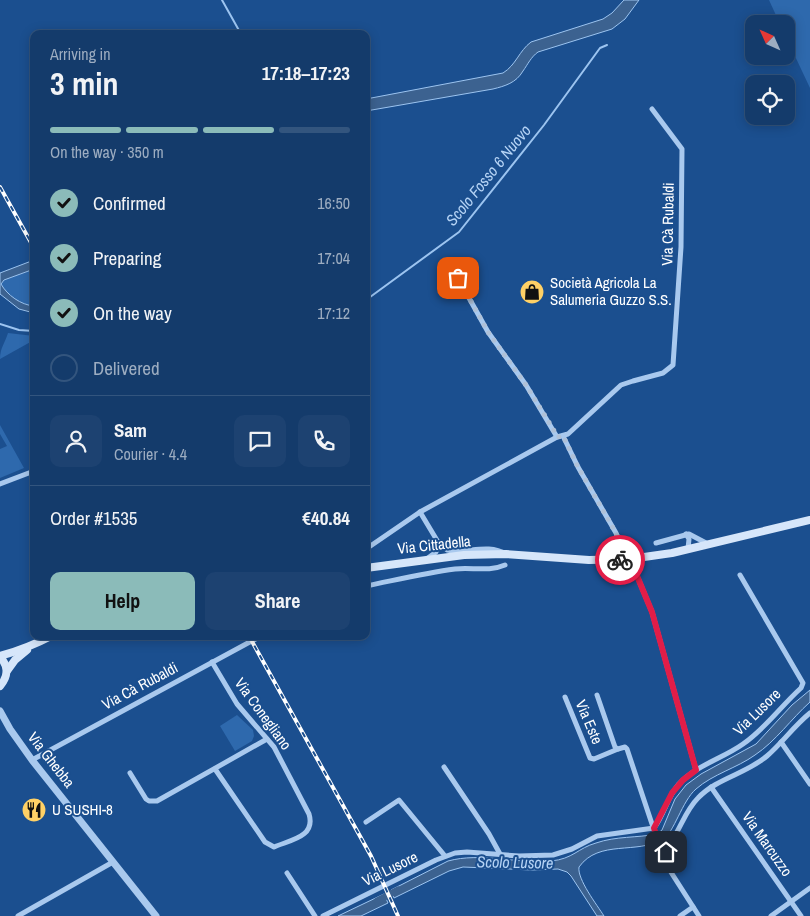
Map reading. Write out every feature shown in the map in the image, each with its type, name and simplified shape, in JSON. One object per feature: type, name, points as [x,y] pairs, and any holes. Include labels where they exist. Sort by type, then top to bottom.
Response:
[{"type":"main road","name":"Via Cittadella","points":[[370,567],[464,555],[506,554],[616,560],[630,559],[688,549],[810,520]]},
{"type":"main road","points":[[7,671],[6,665],[0,656],[43,640]]},
{"type":"main road","points":[[1,687],[7,671],[15,660],[35,644]]},
{"type":"street","name":"Via Cà Rubaldi","points":[[370,546],[420,512],[580,424],[621,385],[667,371],[673,365],[681,247],[682,149],[652,110]]},
{"type":"street","points":[[450,264],[488,332],[560,436],[621,543],[622,552],[616,560]]},
{"type":"street","points":[[0,484],[30,473]]},
{"type":"street","points":[[420,512],[438,542],[450,551],[496,549],[506,554]]},
{"type":"street","points":[[656,543],[686,534],[709,544]]},
{"type":"street","points":[[686,534],[689,539],[688,549]]},
{"type":"street","points":[[426,559],[436,552],[438,542]]},
{"type":"street","points":[[630,559],[652,612],[696,770]]},
{"type":"street","points":[[370,585],[436,572],[458,569],[495,569],[505,566]]},
{"type":"street","name":"Via Lusore","points":[[324,916],[445,856],[466,852],[553,855],[572,849],[597,836],[655,830],[672,793],[683,780],[696,770],[743,744],[762,728],[801,688],[802,683],[740,575]]},
{"type":"street","name":"Via Cà Rubaldi","points":[[32,760],[253,640]]},
{"type":"street","name":"Via Conegliano","points":[[212,662],[236,704],[274,747],[309,814],[311,825],[305,834],[274,847],[268,845],[215,769]]},
{"type":"street","name":"Via Este","points":[[597,695],[615,747],[618,750]]},
{"type":"street","name":"Via Este","points":[[564,697],[590,758],[594,759],[625,747],[627,749],[660,848],[666,852]]},
{"type":"street","name":"Via Ghebba","points":[[0,704],[5,720]]},
{"type":"street","name":"Via Ghebba","points":[[0,711],[32,760],[156,916]]},
{"type":"street","points":[[699,916],[667,866],[665,858],[666,852],[690,808],[698,797],[712,787],[759,762],[782,742],[810,713]]},
{"type":"street","points":[[130,773],[146,799],[153,802],[267,739]]},
{"type":"street","points":[[782,742],[810,784]]},
{"type":"street","points":[[444,767],[500,854]]},
{"type":"street","name":"Via Marcuzzo","points":[[712,787],[801,916]]},
{"type":"street","points":[[366,822],[400,800],[445,856]]},
{"type":"street","points":[[18,916],[113,862]]},
{"type":"street","points":[[286,874],[315,916]]},
{"type":"street","points":[[771,916],[810,888]]},
{"type":"street","points":[[680,916],[693,907]]},
{"type":"shaded area","points":[[769,0],[810,0],[810,88],[795,56],[795,15],[776,15]]},
{"type":"shaded area","points":[[30,270],[30,305],[15,299],[7,292],[1,284],[4,280]]},
{"type":"shaded area","points":[[8,333],[30,336],[30,342],[0,359]]},
{"type":"shaded area","points":[[0,425],[24,468],[0,478],[0,449],[7,446],[0,434]]},
{"type":"shaded area","points":[[237,715],[253,730],[254,736],[252,741],[235,751],[220,726]]},
{"type":"water","points":[[624,0],[639,0],[625,19],[612,29],[538,52],[531,58],[520,75],[506,85],[493,89],[370,110],[370,98],[503,73],[531,42],[603,19],[612,13]]},
{"type":"water","points":[[30,262],[30,270],[4,280],[1,284],[15,299],[30,305],[30,312],[19,309],[0,294],[0,273]]},
{"type":"water","points":[[810,690],[810,702],[770,743],[748,760],[710,779],[691,794],[667,836],[653,844],[608,850],[587,858],[579,867],[579,872],[584,885],[604,916],[597,916],[571,876],[567,872],[558,869],[532,870],[463,867],[449,871],[394,898],[391,890],[448,861],[473,858],[525,861],[559,860],[590,845],[604,841],[657,834],[662,830],[675,799],[686,785],[701,774],[756,744],[792,705]]},
{"type":"water","points":[[384,894],[388,903],[361,916],[338,916]]},
{"type":"waterway","points":[[222,0],[239,30]]},
{"type":"waterway","name":"Scolo Fosso 6 Nuovo","points":[[370,297],[459,232],[544,125],[600,48],[607,45]]},
{"type":"waterway","name":"Scolo Fosso 6 Nuovo","points":[[0,324],[19,330],[30,331]]},
{"type":"waterway","name":"Scolo Lusore","points":[[377,901],[398,890]]},
{"type":"railway","points":[[0,187],[30,241]]},
{"type":"railway","points":[[251,640],[371,856],[398,916]]},
{"type":"way so far","points":[[458,278],[488,332],[526,385],[558,437],[563,436],[578,467],[621,543],[622,552],[616,560],[620,560]]},
{"type":"place","name":"Società Agricola La Salumeria Guzzo S.S.","points":[[532,292]]},
{"type":"place","name":"U SUSHI-8","points":[[34,810]]},
{"type":"route","points":[[620,560],[630,559],[652,612],[692,762],[696,770],[677,786],[654,828],[660,848],[666,852]]}]
